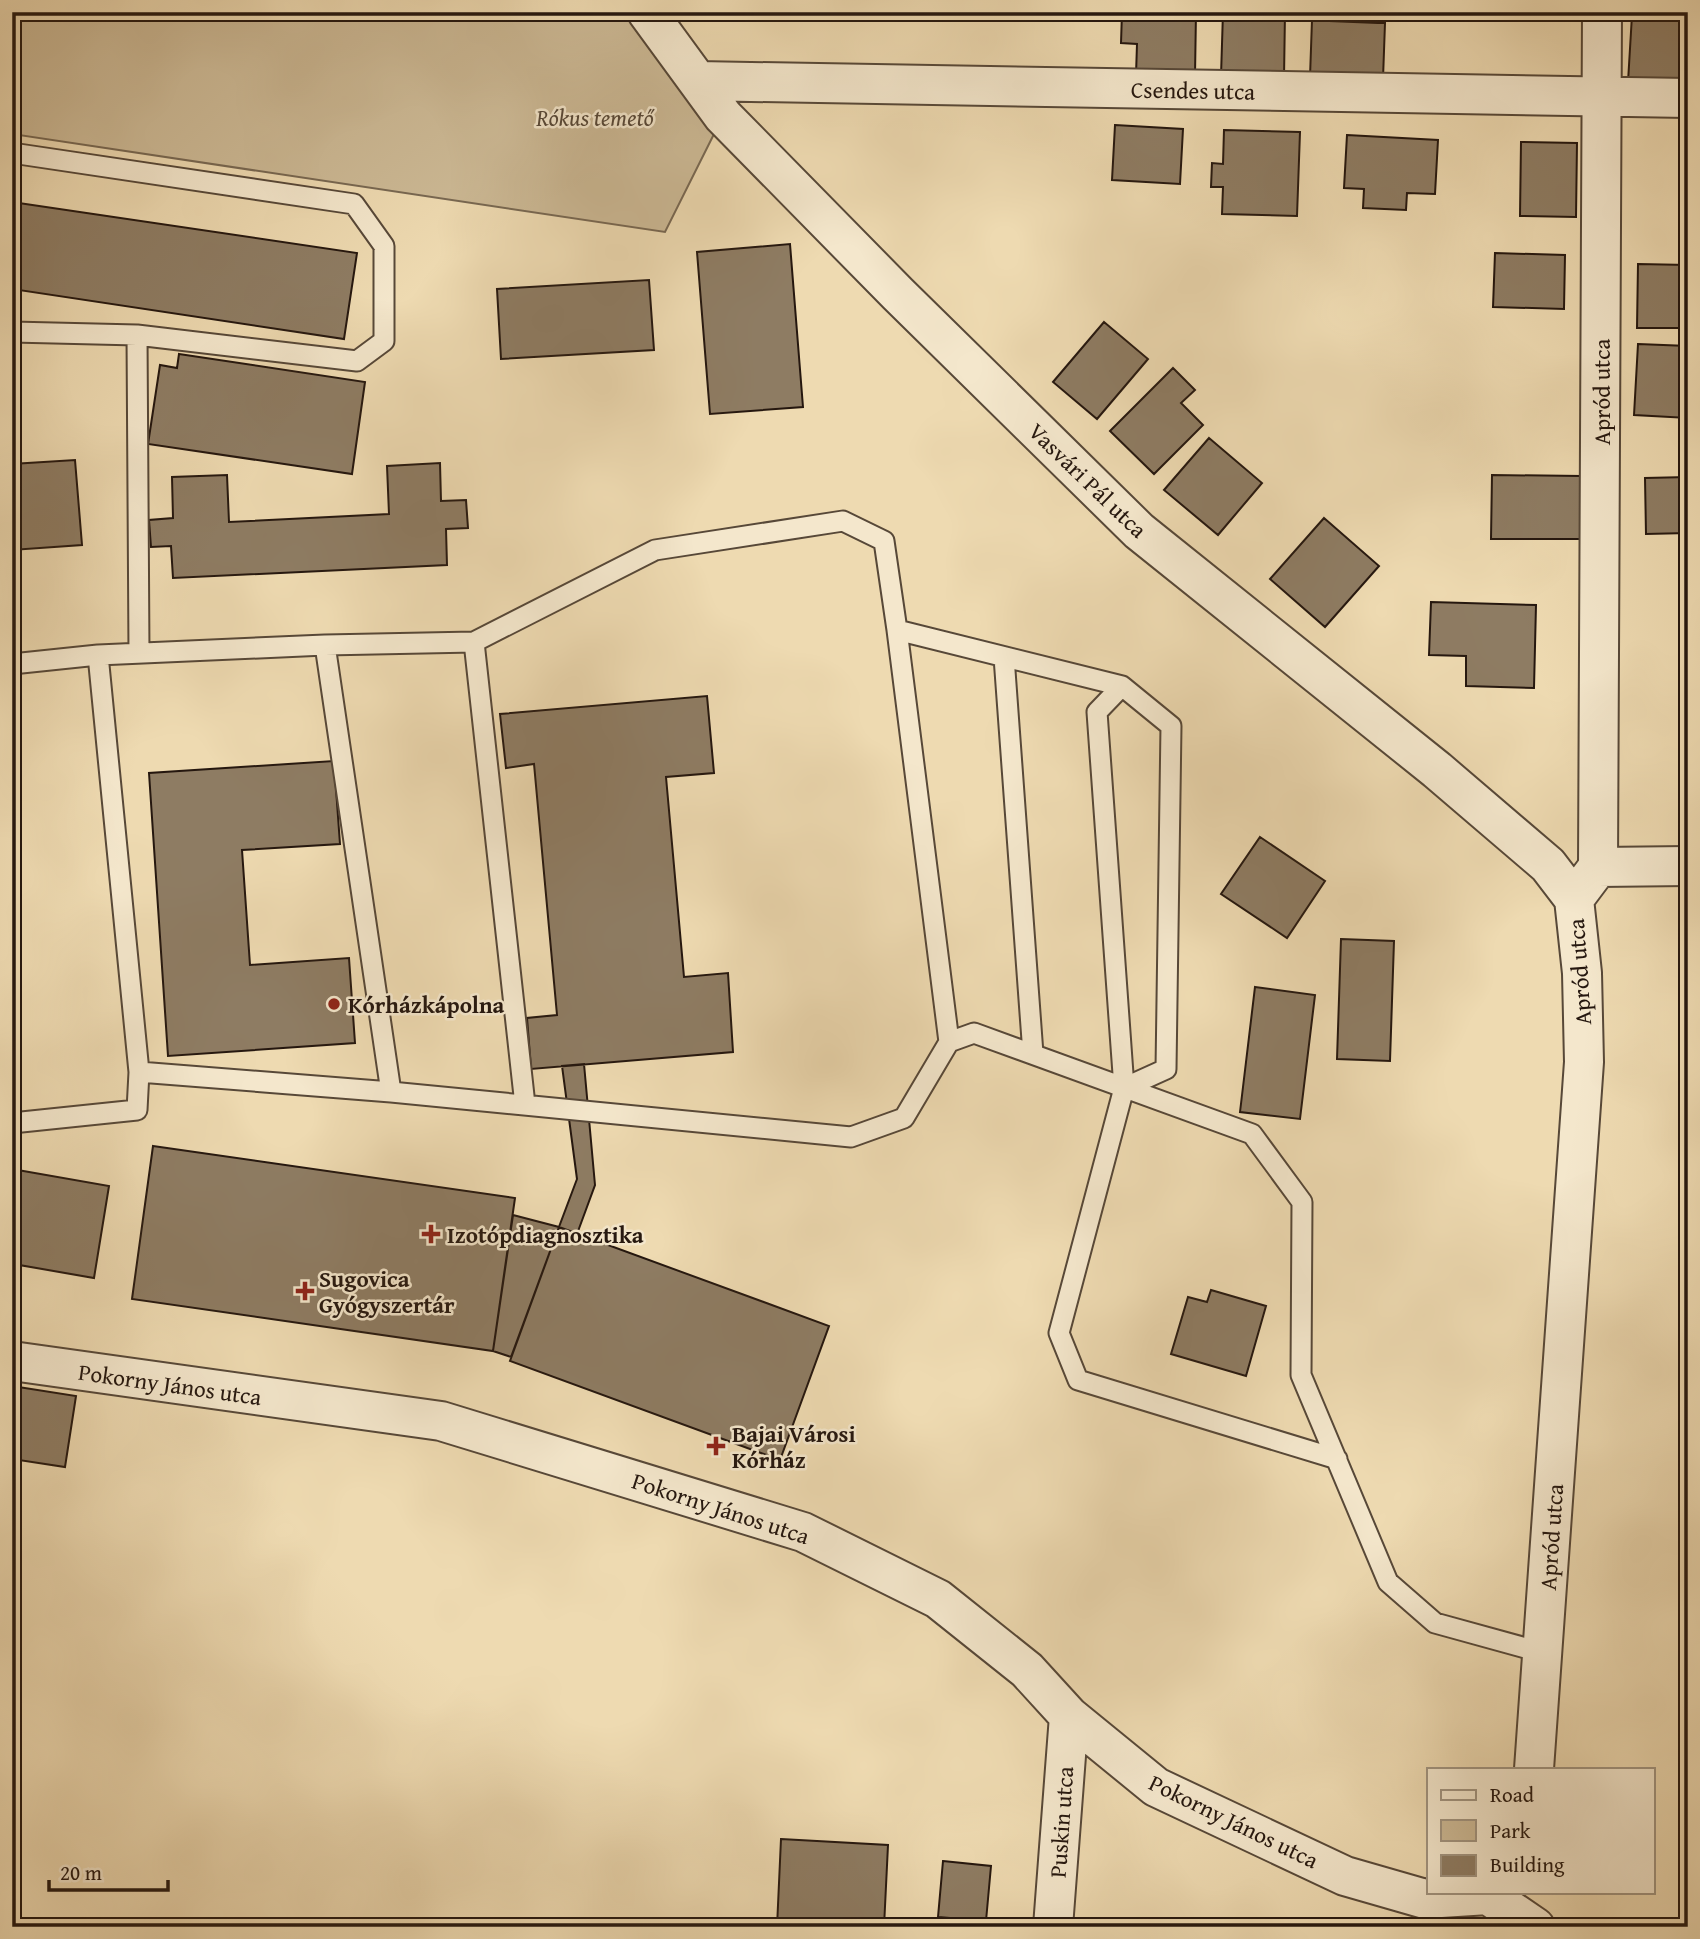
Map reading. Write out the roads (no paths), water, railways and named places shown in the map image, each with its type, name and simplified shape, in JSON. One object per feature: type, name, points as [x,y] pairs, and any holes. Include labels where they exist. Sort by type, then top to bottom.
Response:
[{"type":"street","name":"Vasvári Pál utca","points":[[647,12],[723,116],[1139,531],[1458,787],[1548,865],[1574,899]]},
{"type":"street","name":"Apród utca","points":[[1534,1768],[1584,1062],[1582,974],[1574,899],[1598,867],[1602,12]]},
{"type":"street","name":"Csendes utca","points":[[698,81],[1688,98]]},
{"type":"street","points":[[1598,867],[1688,866]]},
{"type":"street","name":"Pokorny János utca","points":[[12,1361],[441,1421],[803,1532],[938,1599],[1027,1670],[1069,1717],[1156,1787],[1345,1876],[1425,1899],[1490,1894],[1535,1927]]},
{"type":"street","name":"Puskin utca","points":[[1053,1927],[1069,1717]]},
{"type":"lane","points":[[12,153],[354,204],[384,247],[384,341],[357,361],[137,335],[12,332]]},
{"type":"lane","points":[[137,335],[139,653]]},
{"type":"lane","points":[[12,664],[139,653],[474,642],[655,550],[843,521],[884,541],[949,1042],[904,1118],[851,1137],[391,1092],[139,1072]]},
{"type":"lane","points":[[897,630],[1122,686],[1171,726],[1166,1069],[1124,1087]]},
{"type":"lane","points":[[474,642],[524,1105]]},
{"type":"lane","points":[[325,645],[391,1092]]},
{"type":"lane","points":[[12,1123],[137,1110],[139,1072],[98,655]]},
{"type":"lane","points":[[1004,657],[1033,1054]]},
{"type":"lane","points":[[1122,686],[1097,712],[1124,1087],[1059,1334],[1078,1380],[1336,1459]]},
{"type":"lane","points":[[949,1042],[974,1033],[1252,1134],[1302,1202],[1301,1375],[1388,1582],[1435,1623],[1544,1653]]},
{"type":"place","name":"Kórházkápolna","points":[[334,1004]]},
{"type":"place","name":"Izotópdiagnosztika","points":[[431,1234]]},
{"type":"place","name":"Sugovica Gyógyszertár","points":[[305,1291]]},
{"type":"place","name":"Bajai Városi Kórház","points":[[716,1446]]},
{"type":"park label","name":"Rókus temető","points":[[595,117]]}]
